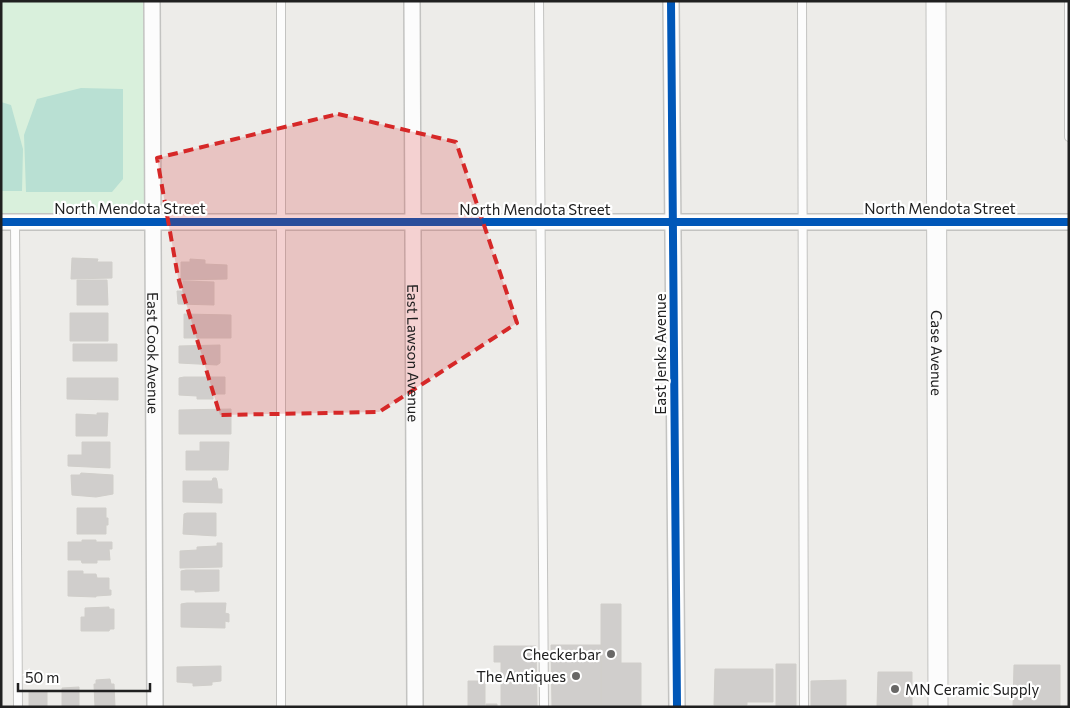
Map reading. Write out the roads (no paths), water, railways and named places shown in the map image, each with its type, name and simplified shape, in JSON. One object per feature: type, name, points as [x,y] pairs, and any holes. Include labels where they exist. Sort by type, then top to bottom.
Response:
[{"type":"street","name":"East Cook Avenue","points":[[152,1],[155,707]]},
{"type":"street","name":"East Lawson Avenue","points":[[412,1],[415,707]]},
{"type":"street","name":"East Jenks Avenue","points":[[671,1],[677,707]]},
{"type":"street","name":"Case Avenue","points":[[936,1],[938,707]]},
{"type":"street","name":"North Mendota Street","points":[[8,222],[1069,222]]},
{"type":"lane","points":[[281,1],[281,707]]},
{"type":"lane","points":[[539,1],[544,707]]},
{"type":"lane","points":[[802,1],[804,707]]},
{"type":"lane","points":[[1069,1],[1069,137]]},
{"type":"lane","points":[[8,222],[18,707]]},
{"type":"place","name":"Checkerbar","points":[[611,654]]},
{"type":"place","name":"The Antiques","points":[[576,676]]},
{"type":"place","name":"MN Ceramic Supply","points":[[895,689]]}]
